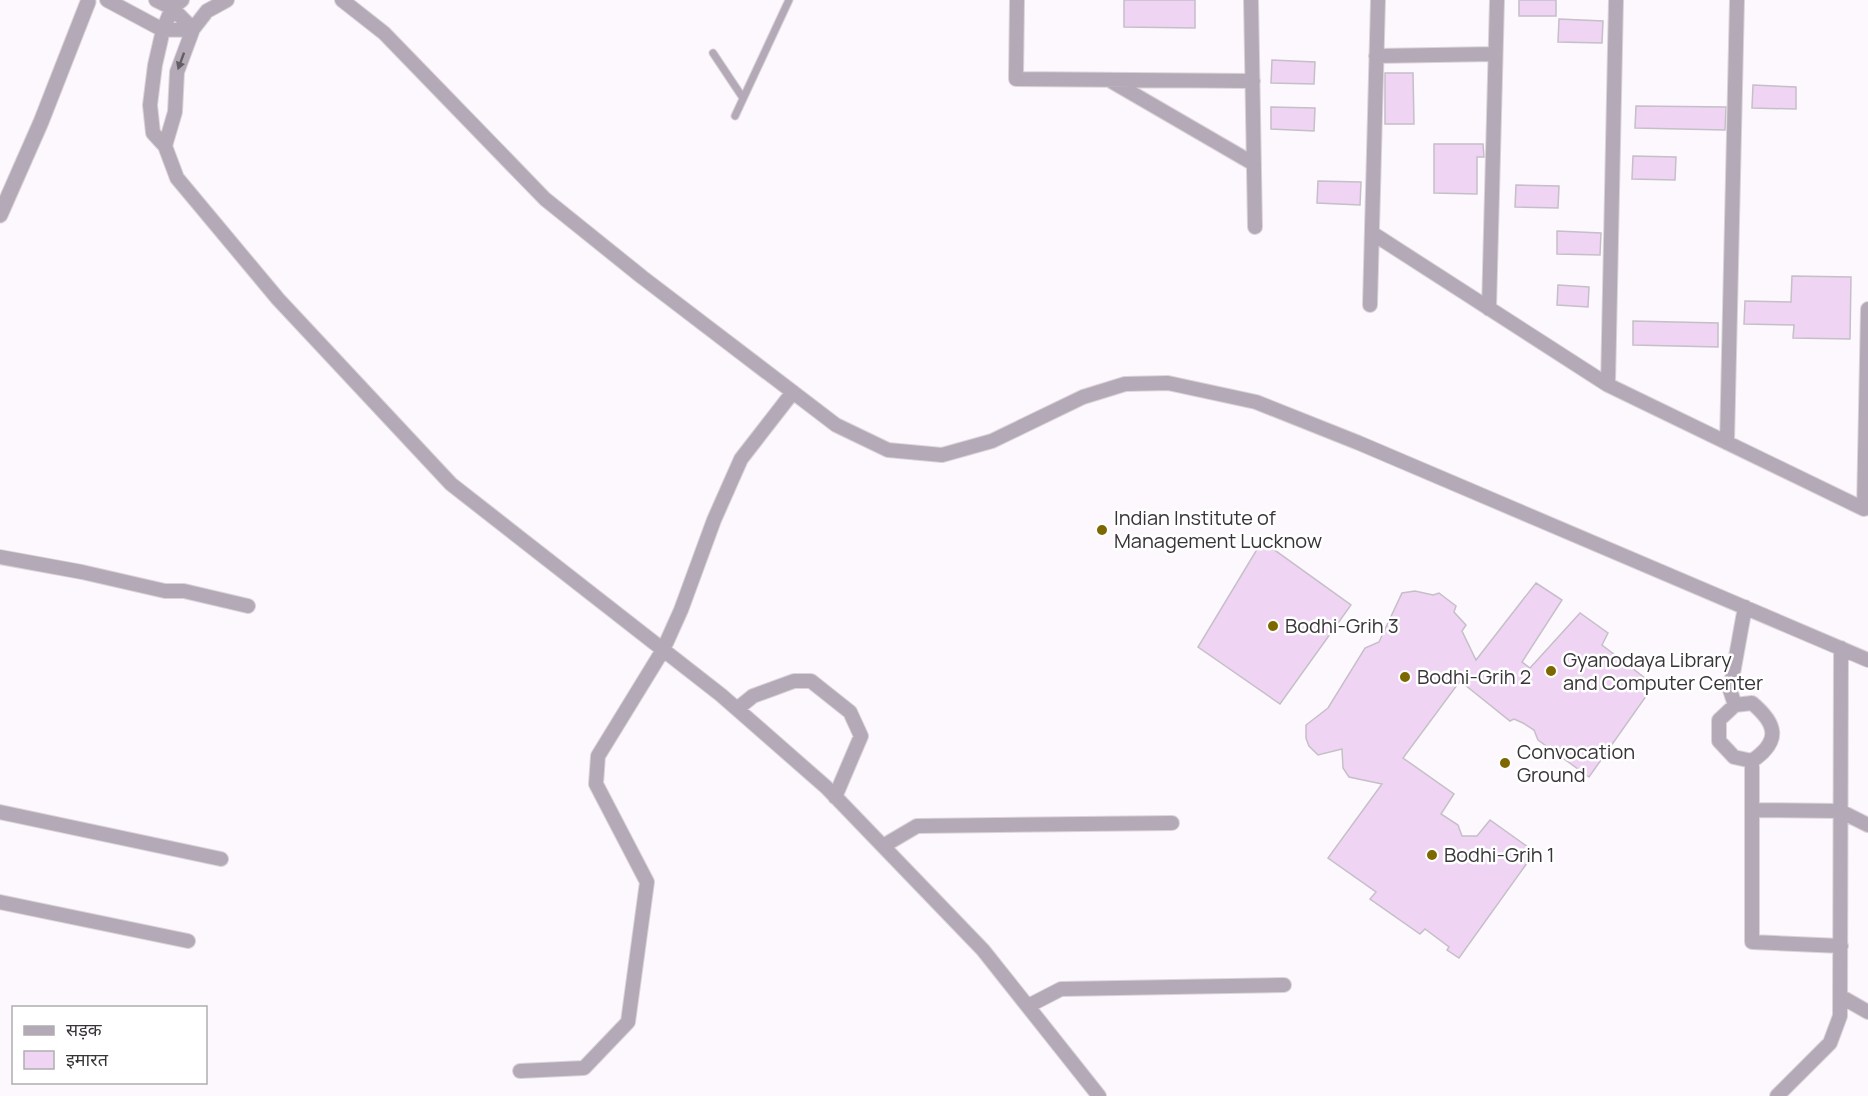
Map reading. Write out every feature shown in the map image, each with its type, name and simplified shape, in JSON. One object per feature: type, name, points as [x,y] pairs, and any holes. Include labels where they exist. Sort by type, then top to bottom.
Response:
[{"type":"street","points":[[107,0],[163,30],[193,29]]},
{"type":"street","points":[[156,0],[177,4],[193,29]]},
{"type":"street","points":[[165,146],[176,112],[177,72],[193,29],[207,11],[227,0]]},
{"type":"street","points":[[342,0],[384,33],[545,199],[642,277],[836,425],[888,450],[942,455],[992,441],[1083,397],[1125,384],[1168,383],[1256,402],[1359,443],[1868,660]]},
{"type":"street","points":[[1017,0],[1016,79],[1252,81]]},
{"type":"street","points":[[1251,0],[1256,227]]},
{"type":"street","points":[[1370,305],[1378,0]]},
{"type":"street","points":[[1490,309],[1497,0]]},
{"type":"street","points":[[1608,385],[1616,0]]},
{"type":"street","points":[[1727,442],[1737,0]]},
{"type":"street","points":[[0,215],[90,1]]},
{"type":"street","points":[[177,4],[163,30],[155,65],[150,105],[153,133],[165,146],[177,178],[278,299],[451,484],[736,709],[835,797],[983,950],[1099,1096]]},
{"type":"street","points":[[1376,56],[1495,54]]},
{"type":"street","points":[[1108,80],[1254,164]]},
{"type":"street","points":[[1371,233],[1608,385],[1864,508],[1868,309]]},
{"type":"street","points":[[520,1071],[584,1068],[628,1022],[647,882],[596,784],[598,756],[663,650],[681,610],[714,520],[741,459],[793,392]]},
{"type":"street","points":[[0,557],[82,572],[165,591],[184,591],[248,606]]},
{"type":"street","points":[[1735,705],[1730,690],[1745,608]]},
{"type":"street","points":[[1777,1096],[1830,1043],[1840,1016],[1841,648]]},
{"type":"street","points":[[736,709],[753,696],[794,681],[811,681],[850,712],[861,736],[835,797]]},
{"type":"street","points":[[1752,703],[1772,725],[1772,740],[1764,753],[1752,761],[1734,757],[1719,741],[1719,720],[1735,705],[1752,703]]},
{"type":"street","points":[[1752,761],[1752,942],[1840,946]]},
{"type":"street","points":[[1752,810],[1840,811],[1868,825]]},
{"type":"street","points":[[0,812],[221,859]]},
{"type":"street","points":[[883,846],[917,826],[1172,823]]},
{"type":"street","points":[[0,902],[188,941]]},
{"type":"street","points":[[1028,1006],[1061,989],[1284,985]]},
{"type":"street","points":[[1840,996],[1868,1012]]},
{"type":"lane","points":[[735,116],[789,0]]},
{"type":"lane","points":[[712,53],[743,99]]},
{"type":"building","points":[[1124,0],[1195,0],[1195,28],[1124,27]]},
{"type":"building","points":[[1519,0],[1556,0],[1556,16],[1519,16]]},
{"type":"building","points":[[1559,19],[1603,21],[1602,43],[1558,42]]},
{"type":"building","points":[[1272,60],[1315,62],[1314,84],[1271,83]]},
{"type":"building","points":[[1385,73],[1413,73],[1414,124],[1385,124]]},
{"type":"building","points":[[1753,85],[1796,87],[1796,109],[1752,108]]},
{"type":"building","points":[[1636,106],[1726,107],[1725,130],[1635,128]]},
{"type":"building","points":[[1271,107],[1315,108],[1314,131],[1271,129]]},
{"type":"building","points":[[1434,144],[1483,144],[1484,157],[1477,157],[1477,194],[1434,193]]},
{"type":"building","points":[[1633,156],[1676,157],[1675,180],[1632,179]]},
{"type":"building","points":[[1318,181],[1361,182],[1360,205],[1317,203]]},
{"type":"building","points":[[1516,185],[1559,186],[1558,208],[1515,207]]},
{"type":"building","points":[[1557,231],[1601,233],[1600,255],[1557,254]]},
{"type":"building","points":[[1792,276],[1851,277],[1850,339],[1793,338],[1794,325],[1744,324],[1745,301],[1791,302]]},
{"type":"building","points":[[1558,285],[1589,287],[1588,307],[1557,305]]},
{"type":"building","points":[[1633,321],[1718,323],[1718,347],[1633,345]]},
{"type":"building","name":"Bodhi-Grih 3","points":[[1262,541],[1351,605],[1280,704],[1198,647]]},
{"type":"building","points":[[1536,583],[1562,600],[1522,662],[1530,668],[1580,613],[1608,633],[1602,645],[1654,685],[1589,777],[1538,740],[1534,730],[1514,719],[1510,721],[1460,681],[1403,758],[1454,794],[1441,814],[1458,825],[1462,836],[1477,836],[1490,820],[1535,852],[1459,958],[1447,950],[1449,947],[1425,929],[1420,934],[1370,899],[1376,892],[1328,858],[1382,784],[1349,777],[1343,768],[1342,749],[1318,755],[1309,746],[1306,738],[1306,725],[1328,708],[1365,648],[1379,642],[1402,593],[1415,591],[1433,595],[1439,593],[1456,606],[1454,612],[1466,625],[1462,631],[1476,660]]},
{"type":"place","name":"Indian Institute of Management Lucknow","points":[[1102,530]]},
{"type":"place","name":"Bodhi-Grih 3","points":[[1273,626]]},
{"type":"place","name":"Gyanodaya Library and Computer Center","points":[[1551,671]]},
{"type":"place","name":"Bodhi-Grih 2","points":[[1405,677]]},
{"type":"place","name":"Convocation Ground","points":[[1505,763]]},
{"type":"place","name":"Bodhi-Grih 1","points":[[1432,855]]}]
